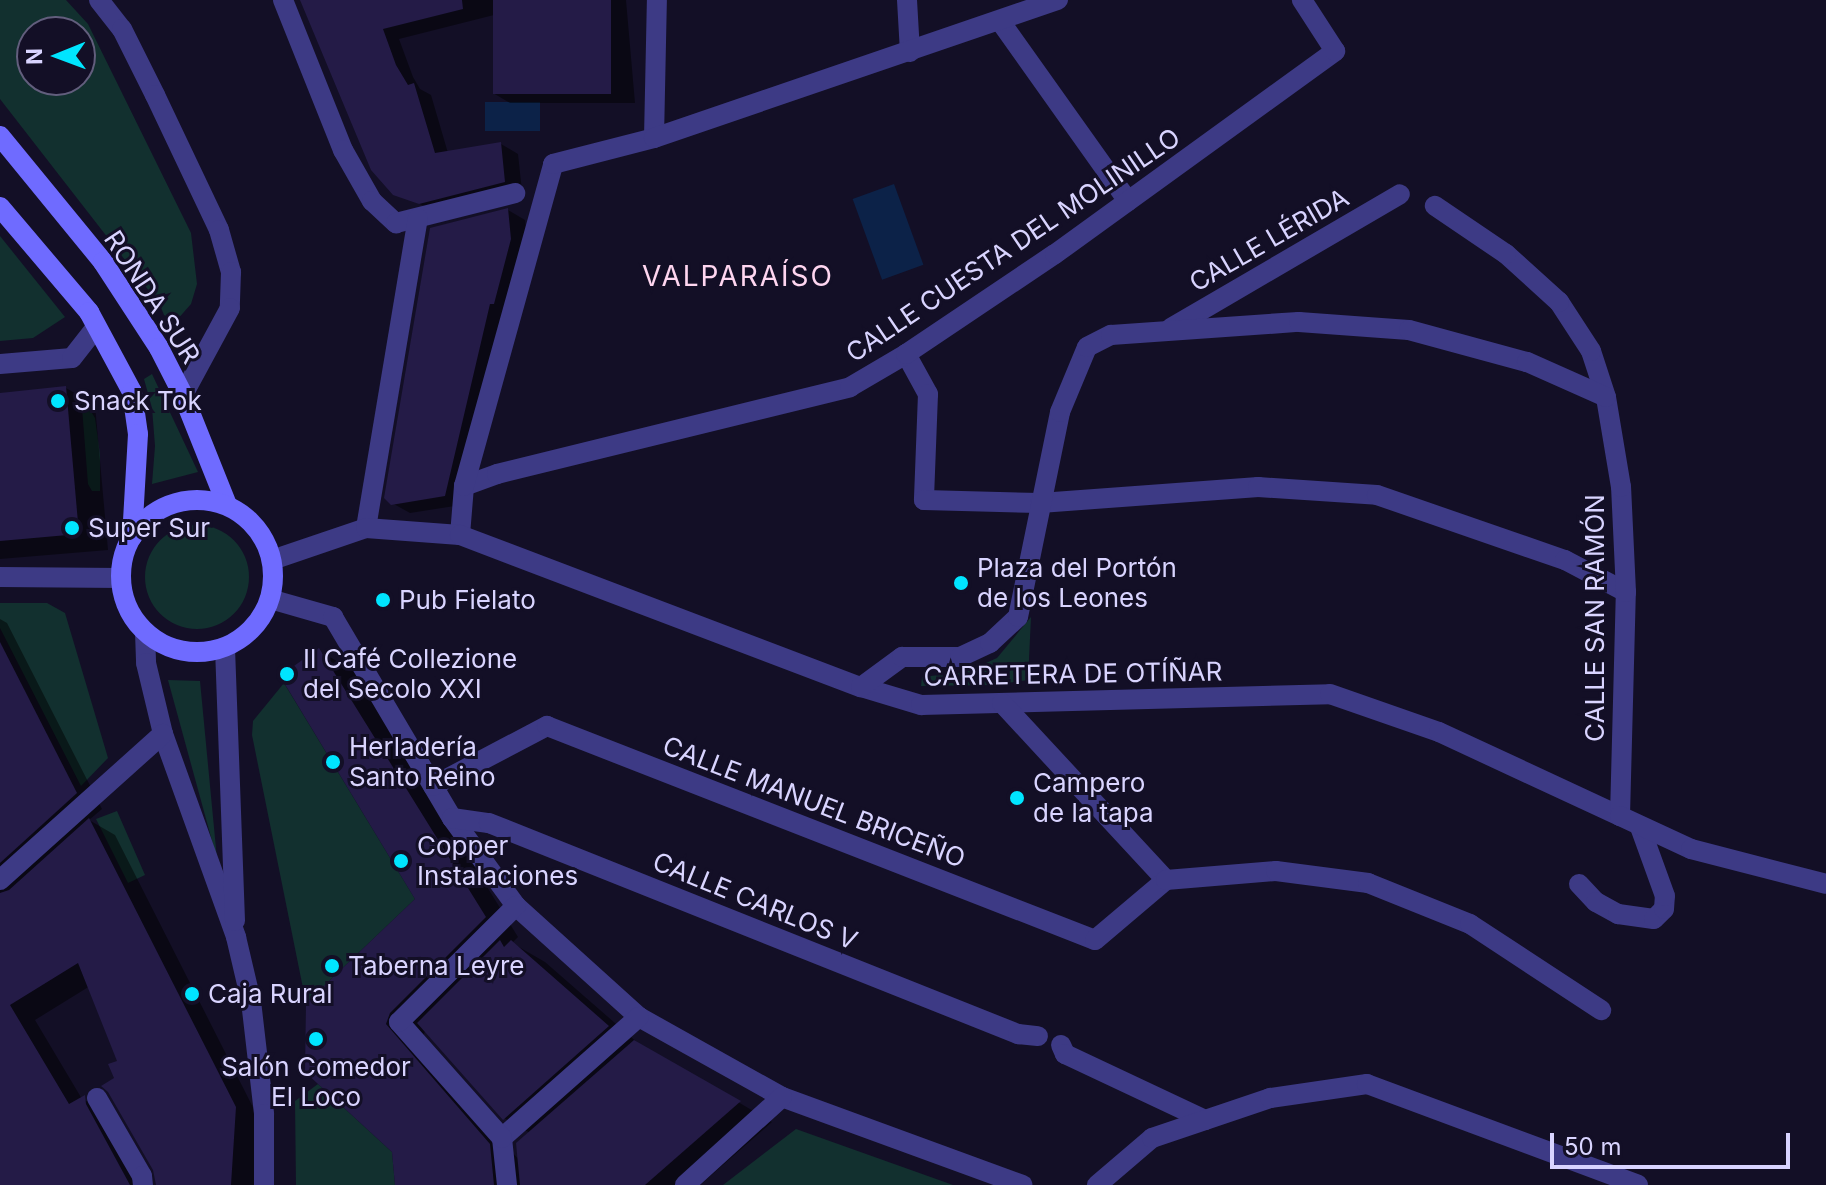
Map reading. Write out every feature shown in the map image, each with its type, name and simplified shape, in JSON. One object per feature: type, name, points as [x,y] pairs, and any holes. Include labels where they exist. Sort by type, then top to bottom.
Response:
[{"type":"main road","name":"RONDA SUR","points":[[0,136],[103,262],[159,348],[183,395],[227,505]]},
{"type":"main road","points":[[0,207],[89,312],[132,392],[138,434],[132,537]]},
{"type":"main road","points":[[200,500],[227,505],[256,527],[272,560],[270,599],[253,629],[225,648],[208,653],[183,651],[159,642],[132,617],[121,578],[124,557],[132,537],[143,522],[173,503],[200,500]]},
{"type":"street","points":[[99,0],[122,29],[155,95],[219,230],[231,272],[230,308],[183,395]]},
{"type":"street","points":[[283,0],[343,150],[372,201],[396,223],[515,193]]},
{"type":"street","points":[[654,138],[657,0]]},
{"type":"street","points":[[907,0],[910,52]]},
{"type":"street","points":[[460,535],[464,486],[553,164],[654,138],[1058,0]]},
{"type":"street","name":"CALLE CUESTA DEL MOLINILLO","points":[[464,486],[497,474],[850,387],[906,354],[1128,201],[1335,51],[1302,0]]},
{"type":"street","points":[[1000,21],[1128,201]]},
{"type":"street","name":"CALLE LÉRIDA","points":[[1164,332],[1400,194]]},
{"type":"street","name":"CALLE SAN RAMÓN","points":[[1435,206],[1506,254],[1559,302],[1591,351],[1606,397],[1621,487],[1626,592],[1620,816]]},
{"type":"street","points":[[366,528],[418,218]]},
{"type":"street","points":[[861,687],[902,657],[960,657],[990,643],[1018,617],[1060,412],[1087,347],[1111,335],[1299,322],[1409,330],[1527,362],[1606,397]]},
{"type":"street","points":[[0,364],[72,358],[96,327]]},
{"type":"street","points":[[906,354],[928,394],[924,500],[1040,503],[1258,487],[1377,495],[1565,560],[1626,592]]},
{"type":"street","name":"CARRETERA DE OTÍÑAR","points":[[272,560],[366,528],[460,535],[861,687],[921,705],[1330,694],[1439,732],[1691,849],[1826,884]]},
{"type":"street","points":[[0,577],[121,578]]},
{"type":"street","points":[[270,599],[333,617],[452,818],[516,906],[639,1017],[782,1097],[1022,1185]]},
{"type":"street","points":[[145,632],[146,663],[163,734],[236,937],[251,1001],[261,1086],[264,1185]]},
{"type":"street","points":[[225,648],[236,937]]},
{"type":"street","points":[[1002,703],[1166,880],[1276,871],[1368,883],[1470,924],[1601,1010]]},
{"type":"street","name":"CALLE MANUEL BRICEÑO","points":[[433,786],[547,726],[1095,940],[1166,880]]},
{"type":"street","points":[[0,880],[163,734]]},
{"type":"street","name":"CALLE CARLOS V","points":[[452,818],[489,823],[1018,1034],[1038,1036]]},
{"type":"street","points":[[1579,884],[1596,902],[1618,914],[1654,919],[1664,909],[1665,896],[1640,827]]},
{"type":"street","points":[[507,1185],[502,1138],[399,1022],[516,906]]},
{"type":"street","points":[[502,1138],[639,1017]]},
{"type":"street","points":[[1061,1045],[1065,1054],[1205,1120]]},
{"type":"street","points":[[1097,1185],[1152,1138],[1270,1098],[1367,1084],[1638,1185]]},
{"type":"street","points":[[685,1185],[782,1097]]},
{"type":"street","points":[[97,1098],[142,1176],[143,1185]]},
{"type":"green space","points":[[0,0],[66,0],[81,16],[16,16],[16,96],[96,96],[96,40],[191,233],[197,284],[191,304],[176,321],[164,315],[160,305],[0,99]]},
{"type":"green space","points":[[0,236],[65,317],[33,338],[0,341]]},
{"type":"green space","points":[[152,374],[198,472],[152,484],[155,446],[152,408],[144,379]]},
{"type":"green space","points":[[81,395],[95,418],[100,455],[100,491],[92,491],[88,484]]},
{"type":"green space","points":[[197,525],[217,529],[234,540],[245,557],[249,577],[245,597],[234,614],[217,625],[197,629],[177,625],[160,614],[149,597],[145,577],[149,557],[160,540],[177,529]]},
{"type":"green space","points":[[0,603],[47,603],[65,613],[108,758],[81,786],[0,628]]},
{"type":"green space","points":[[1031,617],[1028,680],[992,685],[921,686],[922,677],[966,672],[997,658]]},
{"type":"green space","points":[[168,680],[200,681],[217,859]]},
{"type":"green space","points":[[284,683],[415,899],[306,1003],[252,735],[253,721]]},
{"type":"green space","points":[[117,811],[145,875],[128,883],[96,819]]},
{"type":"green space","points":[[318,1084],[392,1152],[395,1185],[296,1185],[295,1101]]},
{"type":"green space","points":[[796,1129],[953,1185],[723,1185]]},
{"type":"water","points":[[485,102],[540,102],[540,131],[485,131]]},
{"type":"water","points":[[894,184],[923,265],[882,280],[853,199]]},
{"type":"building","points":[[300,0],[462,0],[463,9],[383,29],[396,65],[408,85],[414,83],[435,153],[501,142],[505,182],[419,204],[393,195],[371,170]]},
{"type":"building","points":[[493,0],[611,0],[611,94],[493,94]]},
{"type":"building","points":[[508,208],[511,239],[494,304],[490,304],[445,496],[391,505],[384,498],[430,228]]},
{"type":"building","points":[[66,386],[79,534],[0,541],[0,393]]},
{"type":"building","points":[[0,642],[77,793],[0,863]]},
{"type":"building","points":[[319,648],[486,917],[390,1013],[386,1024],[490,1144],[494,1185],[395,1185],[392,1152],[305,1072],[306,1003],[415,899],[280,676]]},
{"type":"building","points":[[89,818],[236,1107],[231,1185],[156,1185],[153,1170],[108,1092],[101,1086],[114,1078],[108,1064],[117,1061],[78,963],[10,1005],[69,1104],[85,1095],[86,1104],[130,1185],[0,1185],[0,893],[9,890]]},
{"type":"building","points":[[500,940],[504,947],[511,940],[609,1026],[503,1120],[417,1023]]},
{"type":"building","points":[[634,1040],[741,1101],[645,1185],[520,1185],[516,1143]]},
{"type":"place","name":"Snack Tok","points":[[58,401]]},
{"type":"place","name":"Super Sur","points":[[72,528]]},
{"type":"place","name":"Plaza del Portón de los Leones","points":[[961,583]]},
{"type":"place","name":"Pub Fielato","points":[[383,600]]},
{"type":"place","name":"Il Café Collezione del Secolo XXI","points":[[287,674]]},
{"type":"place","name":"Herladería Santo Reino","points":[[333,762]]},
{"type":"place","name":"Campero de la tapa","points":[[1017,798]]},
{"type":"place","name":"Copper Instalaciones","points":[[401,861]]},
{"type":"place","name":"Taberna Leyre","points":[[332,966]]},
{"type":"place","name":"Caja Rural","points":[[192,994]]},
{"type":"place","name":"Salón Comedor El Loco","points":[[316,1039]]},
{"type":"district","name":"VALPARAÍSO","points":[[738,276]]}]
